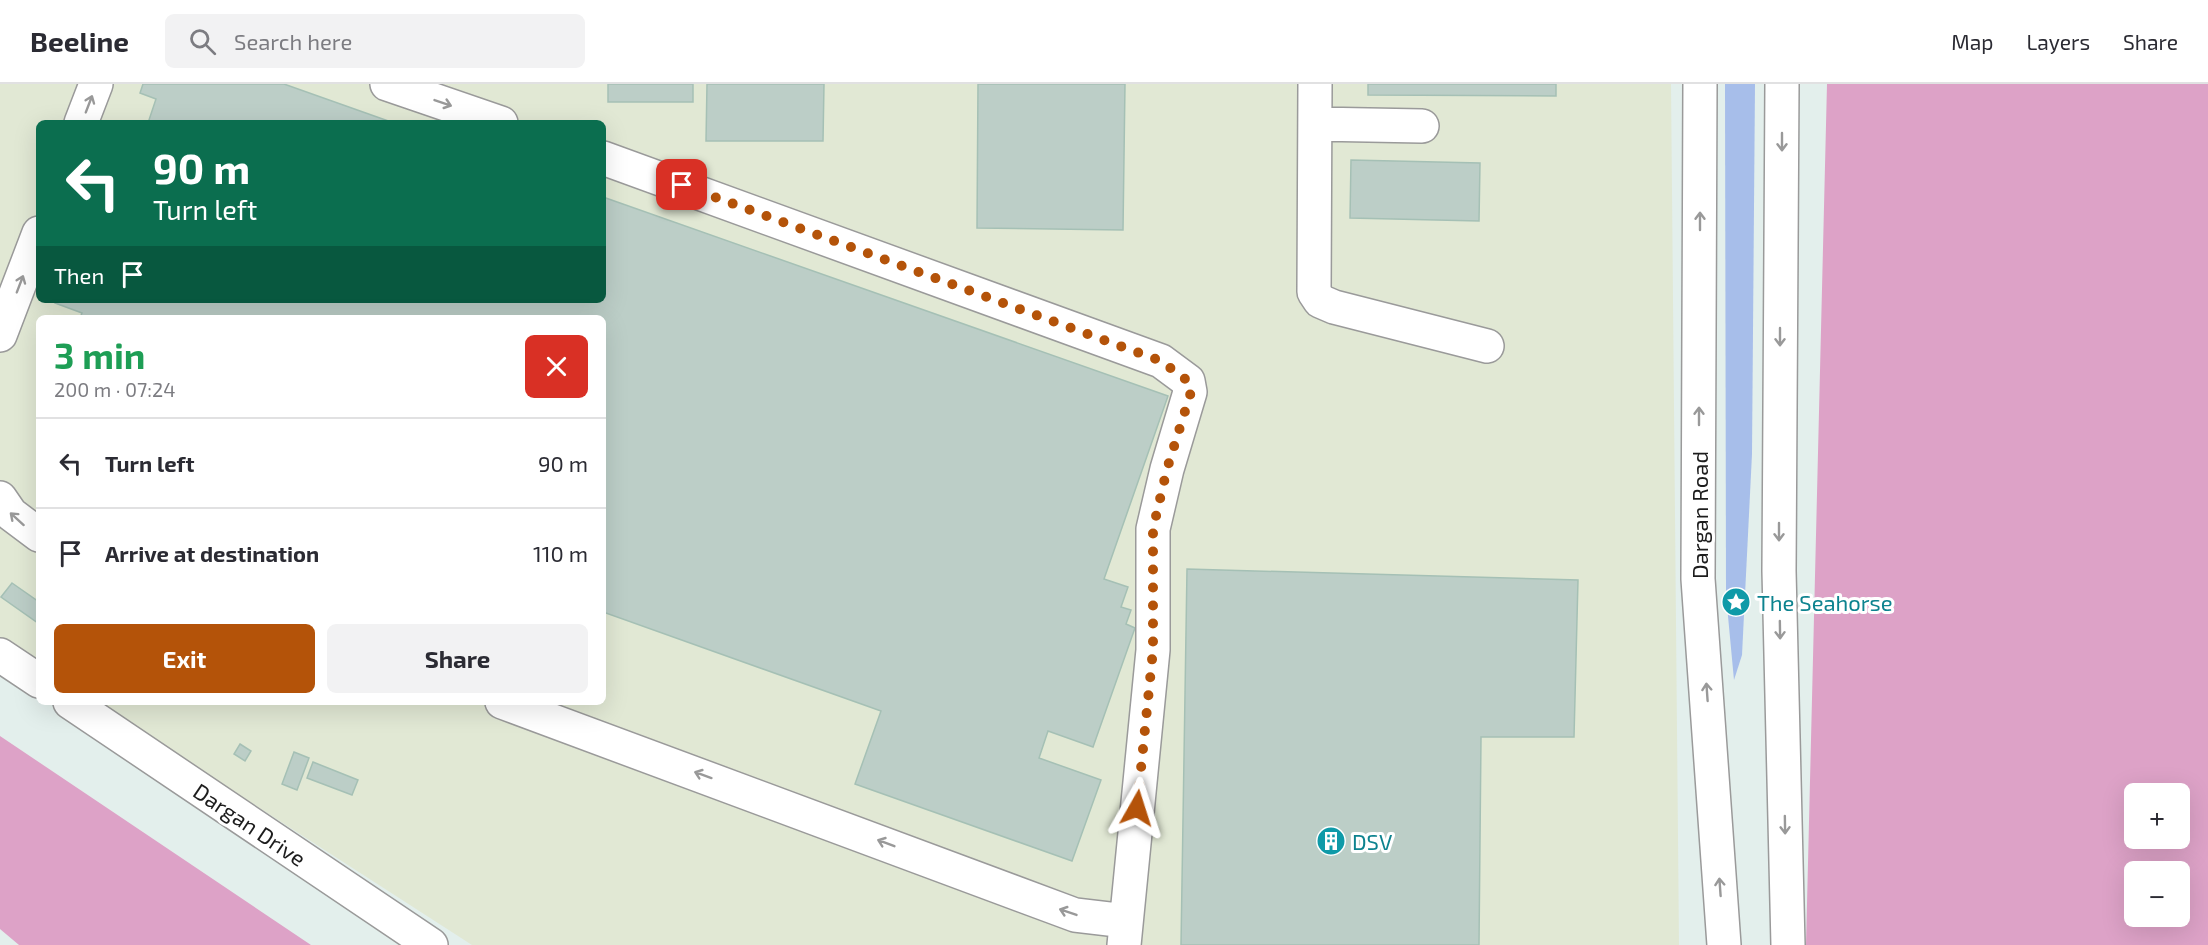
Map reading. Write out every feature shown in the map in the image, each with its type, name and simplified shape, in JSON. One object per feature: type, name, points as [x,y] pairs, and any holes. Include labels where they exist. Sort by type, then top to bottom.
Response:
[{"type":"street","points":[[82,120],[96,84]]},
{"type":"street","points":[[387,84],[492,120]]},
{"type":"street","points":[[1315,84],[1312,282],[1314,292],[1320,301],[1334,308],[1487,346]]},
{"type":"street","name":"Dargan Road","points":[[1700,84],[1698,579],[1724,945]]},
{"type":"street","points":[[1782,84],[1779,572],[1788,945]]},
{"type":"street","points":[[1315,124],[1422,126]]},
{"type":"street","points":[[510,705],[1125,933],[1153,650],[1153,529],[1167,469],[1191,392],[1188,381],[1161,361],[606,159]]},
{"type":"street","points":[[0,335],[36,241]]},
{"type":"street","points":[[0,498],[11,514],[36,533]]},
{"type":"street","points":[[0,654],[36,679]]},
{"type":"street","name":"Dargan Drive","points":[[74,705],[430,945]]},
{"type":"shaded area","points":[[0,84],[1671,84],[1679,945],[472,945],[100,705],[606,705],[606,315],[36,315],[36,664],[0,641]]},
{"type":"shaded area","points":[[1725,84],[1755,84],[1752,454],[1742,655],[1734,680],[1726,595]]},
{"type":"shaded area","points":[[1827,84],[2208,84],[2208,945],[1806,945]]},
{"type":"shaded area","points":[[0,736],[311,945],[19,945],[0,929]]},
{"type":"building","points":[[143,84],[284,84],[386,120],[149,120],[156,99],[140,93]]},
{"type":"building","points":[[608,84],[693,84],[693,102],[608,102]]},
{"type":"building","points":[[707,84],[824,84],[823,141],[706,141]]},
{"type":"building","points":[[978,84],[1125,84],[1123,230],[977,228]]},
{"type":"building","points":[[1368,84],[1556,84],[1556,96],[1368,95]]},
{"type":"building","points":[[1351,160],[1480,163],[1479,221],[1350,218]]},
{"type":"building","points":[[606,198],[1168,396],[1104,579],[1128,587],[1121,607],[1131,610],[1126,624],[1135,628],[1093,747],[1048,731],[1039,758],[1101,780],[1072,861],[855,784],[881,711],[606,613],[606,315],[81,315],[82,313],[55,303],[606,303]]},
{"type":"building","name":"DSV","points":[[1187,569],[1578,580],[1574,737],[1481,737],[1479,945],[1181,945]]},
{"type":"building","points":[[12,583],[36,600],[36,622],[1,597]]},
{"type":"building","points":[[240,744],[251,751],[245,761],[234,754]]},
{"type":"building","points":[[294,752],[309,758],[297,790],[282,784]]},
{"type":"building","points":[[313,762],[358,780],[352,795],[307,778]]},
{"type":"place","name":"The Seahorse","points":[[1736,602]]},
{"type":"place","name":"DSV","points":[[1331,841]]},
{"type":"route","points":[[682,185],[1161,361],[1188,381],[1191,392],[1180,421],[1153,529],[1153,650],[1137,808]]}]
